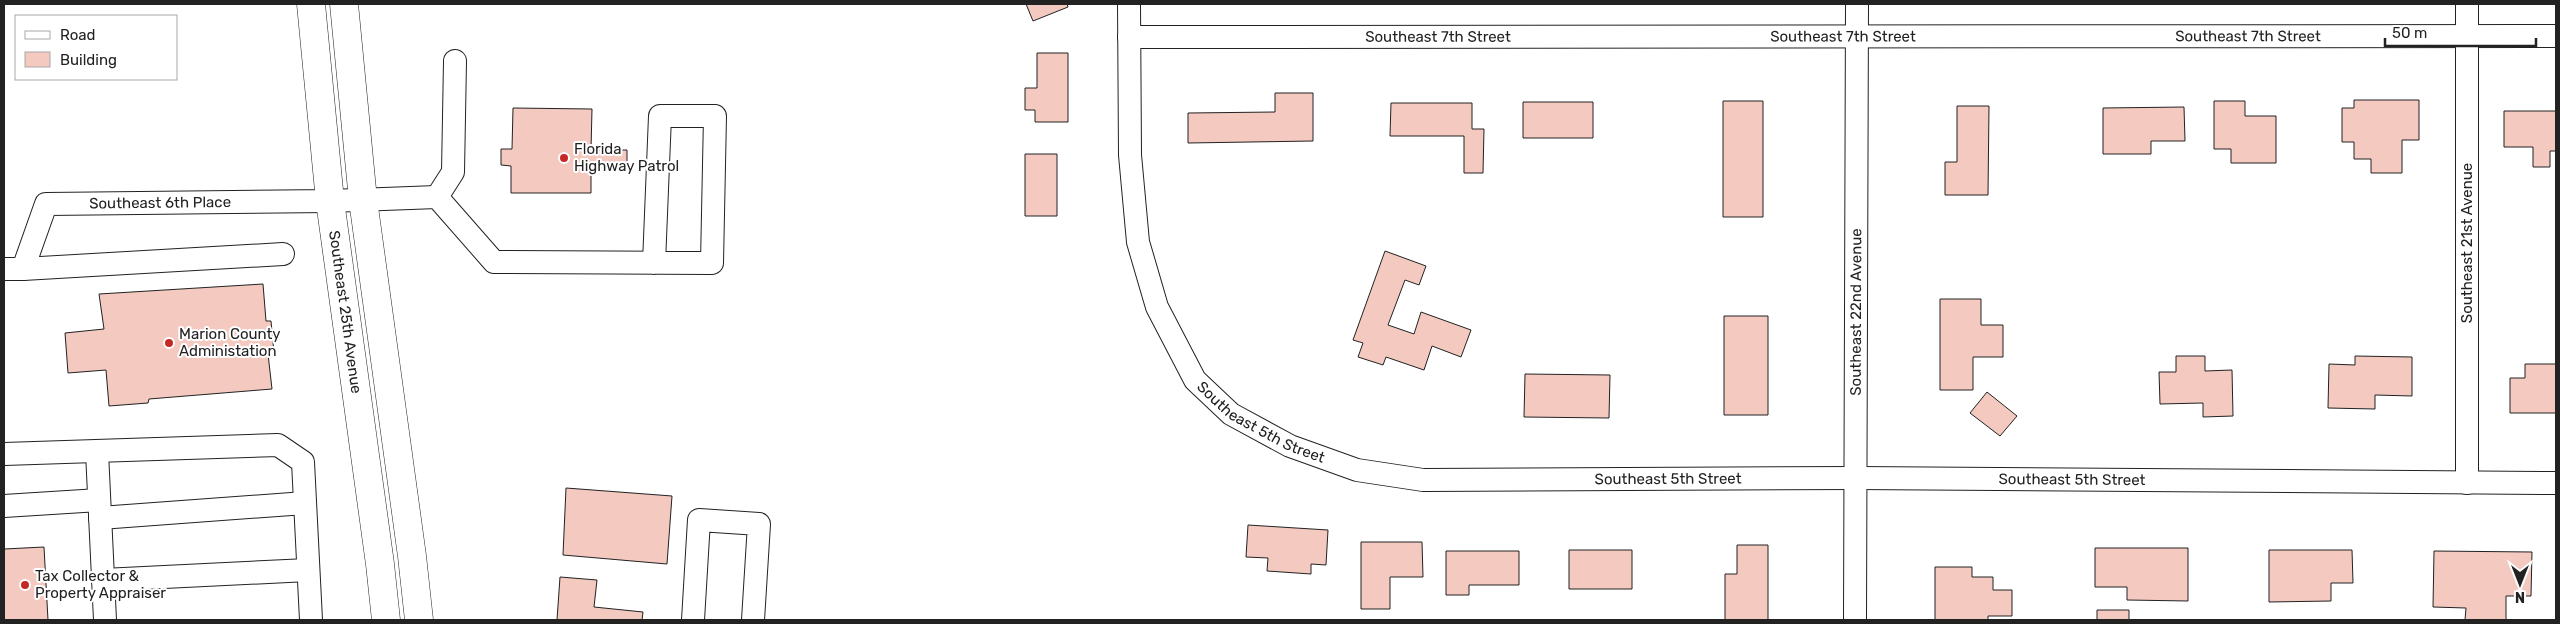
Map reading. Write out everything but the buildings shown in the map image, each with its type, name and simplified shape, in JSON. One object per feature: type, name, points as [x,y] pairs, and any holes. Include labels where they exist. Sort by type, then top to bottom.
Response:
[{"type":"main road","name":"Southeast 25th Avenue","points":[[311,4],[330,201],[386,620]]},
{"type":"main road","points":[[344,4],[363,200],[412,556],[418,620]]},
{"type":"street","name":"Southeast 5th Street","points":[[1129,4],[1130,155],[1138,242],[1157,307],[1195,380],[1231,414],[1290,446],[1357,470],[1423,480],[1857,478],[2556,483]]},
{"type":"street","name":"Southeast 22nd Avenue","points":[[1855,620],[1857,478],[1857,4]]},
{"type":"street","name":"Southeast 21st Avenue","points":[[2467,4],[2467,483]]},
{"type":"street","name":"Southeast 7th Street","points":[[1129,37],[2556,36]]},
{"type":"street","points":[[455,61],[454,172],[437,197],[494,262],[654,263],[712,263],[715,116],[660,116],[654,263]]},
{"type":"street","name":"Southeast 6th Place","points":[[14,269],[46,204],[330,201],[437,197]]},
{"type":"street","points":[[14,269],[283,254]]},
{"type":"street","points":[[4,454],[278,445],[302,462],[311,620]]},
{"type":"street","points":[[97,452],[105,620]]},
{"type":"street","points":[[4,506],[100,509],[305,503]]},
{"type":"street","points":[[693,620],[699,520],[759,524],[753,620]]},
{"type":"street","points":[[103,580],[308,570]]},
{"type":"place","name":"Florida Highway Patrol","points":[[564,158]]},
{"type":"place","name":"Marion County Administation","points":[[169,343]]},
{"type":"place","name":"Tax Collector & Property Appraiser","points":[[25,585]]}]
